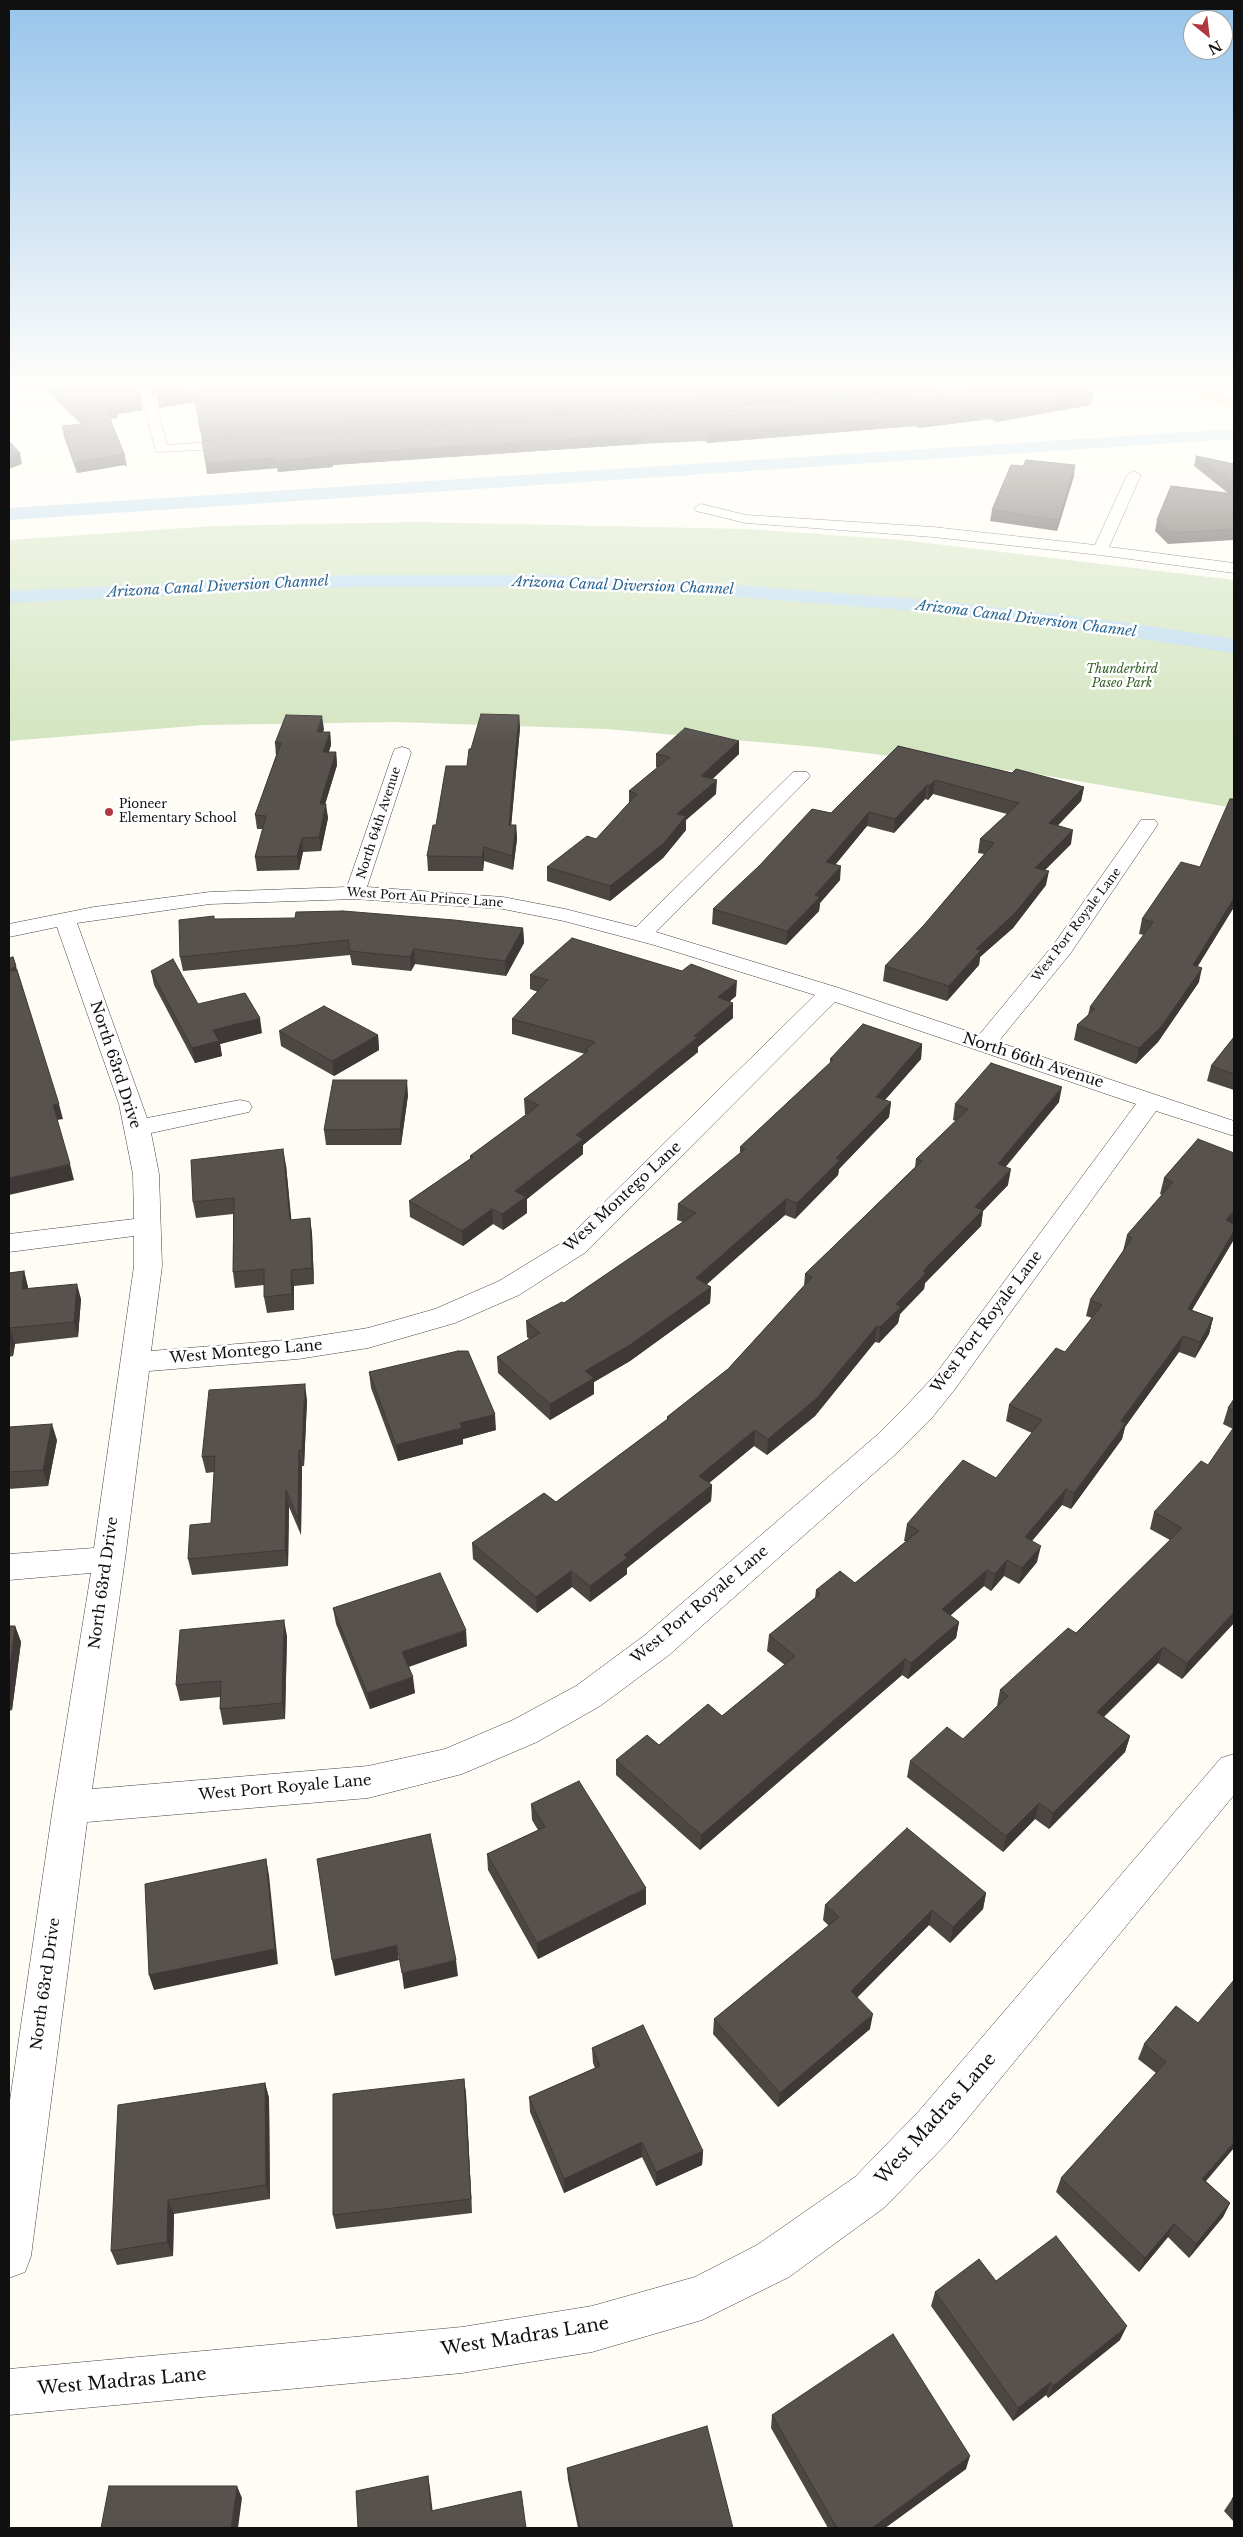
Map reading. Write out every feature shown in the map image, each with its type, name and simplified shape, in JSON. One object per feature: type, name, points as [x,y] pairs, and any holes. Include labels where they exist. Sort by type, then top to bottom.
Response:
[{"type":"street","points":[[1100,550],[1120,506]]},
{"type":"street","points":[[701,508],[746,519],[933,532],[1100,550],[1234,568]]},
{"type":"street","name":"North 64th Avenue","points":[[355,893],[402,752]]},
{"type":"street","points":[[641,934],[800,776]]},
{"type":"street","name":"West Port Royale Lane","points":[[983,1045],[1062,949],[1148,824]]},
{"type":"street","name":"West Port Au Prince Lane","points":[[9,930],[65,918],[210,898],[355,893],[503,903],[641,934],[831,993]]},
{"type":"street","name":"North 63rd Drive","points":[[9,2256],[71,1807],[109,1559],[148,1266],[146,1174],[137,1128],[131,1104],[65,918]]},
{"type":"street","name":"North 66th Avenue","points":[[831,993],[1234,1129]]},
{"type":"street","name":"West Montego Lane","points":[[135,1362],[298,1349],[368,1338],[445,1316],[509,1288],[576,1246],[831,993]]},
{"type":"street","name":"West Port Royale Lane","points":[[71,1807],[368,1782],[448,1764],[525,1731],[588,1696],[657,1645],[887,1444],[920,1410],[945,1382],[1150,1100]]},
{"type":"street","points":[[137,1128],[240,1108]]},
{"type":"street","points":[[9,1243],[148,1226]]},
{"type":"street","points":[[9,1567],[109,1559]]},
{"type":"street","name":"West Madras Lane","points":[[9,2392],[462,2350],[592,2329],[702,2298],[773,2260],[870,2192],[934,2126],[1234,1769]]},
{"type":"green space","name":"Thunderbird Paseo Park","points":[[416,522],[748,529],[903,540],[1234,580],[1234,808],[1037,774],[817,747],[606,729],[396,722],[205,725],[9,741],[9,540],[214,526]]},
{"type":"building","points":[[994,506],[1063,506],[1059,520],[992,510]]},
{"type":"building","points":[[1163,506],[1234,506],[1234,529],[1171,533],[1157,520]]},
{"type":"building","points":[[481,714],[519,715],[509,825],[516,825],[512,856],[484,847],[482,857],[427,856],[433,825],[436,825],[446,766],[467,766],[469,749],[471,749]]},
{"type":"building","points":[[286,715],[322,716],[317,732],[330,732],[323,752],[336,752],[320,804],[326,804],[319,837],[302,838],[297,856],[255,857],[266,816],[255,815],[281,743],[275,743]]},
{"type":"building","points":[[685,728],[739,741],[701,776],[717,780],[677,814],[686,816],[663,844],[610,886],[547,867],[587,836],[596,839],[637,794],[629,791],[670,757],[656,754]]},
{"type":"building","points":[[898,746],[1012,773],[1016,769],[1084,787],[1049,823],[1073,830],[1035,868],[1049,871],[1015,913],[976,949],[981,950],[949,986],[885,966],[924,925],[994,843],[980,839],[1019,803],[935,780],[929,786],[927,785],[895,819],[869,812],[826,862],[841,866],[815,895],[820,897],[787,931],[713,909],[759,866],[812,809],[831,813]]},
{"type":"building","points":[[1230,799],[1234,799],[1234,898],[1193,965],[1202,968],[1161,1027],[1139,1048],[1077,1025],[1095,1009],[1090,1007],[1153,922],[1142,919],[1181,862],[1200,867]]},
{"type":"building","points":[[343,911],[523,928],[505,961],[414,949],[410,957],[350,951],[348,940],[180,957],[179,920],[214,916],[214,919],[295,918],[296,912]]},
{"type":"building","points":[[572,938],[682,971],[691,964],[737,981],[718,997],[733,1003],[694,1036],[698,1037],[576,1135],[583,1139],[515,1191],[526,1197],[502,1214],[492,1209],[462,1231],[409,1201],[473,1157],[470,1156],[539,1105],[524,1099],[588,1051],[585,1050],[595,1042],[512,1019],[548,980],[530,975]]},
{"type":"building","points":[[13,957],[16,966],[9,970],[9,958]]},
{"type":"building","points":[[173,959],[198,1004],[245,993],[260,1018],[213,1030],[219,1041],[192,1048],[151,971]]},
{"type":"building","points":[[17,970],[59,1104],[53,1105],[70,1164],[9,1178],[9,971]]},
{"type":"building","points":[[324,1006],[378,1035],[332,1061],[279,1031]]},
{"type":"building","points":[[863,1024],[922,1044],[876,1097],[891,1102],[836,1158],[840,1160],[797,1203],[786,1199],[696,1278],[711,1287],[630,1345],[585,1371],[594,1378],[550,1404],[497,1357],[540,1333],[526,1321],[562,1302],[564,1303],[696,1213],[678,1204],[745,1149],[740,1147],[833,1060],[830,1059]]},
{"type":"building","points":[[1234,1037],[1234,1074],[1211,1066]]},
{"type":"building","points":[[991,1063],[1062,1087],[998,1164],[1011,1169],[975,1207],[983,1210],[923,1271],[926,1273],[896,1304],[901,1307],[880,1327],[877,1326],[816,1399],[768,1439],[755,1430],[699,1476],[712,1485],[624,1555],[627,1558],[590,1586],[571,1571],[536,1597],[472,1543],[544,1493],[556,1502],[669,1418],[667,1417],[728,1369],[812,1277],[805,1274],[922,1161],[916,1159],[968,1109],[955,1104]]},
{"type":"building","points":[[333,1080],[407,1080],[400,1129],[324,1130]]},
{"type":"building","points":[[1198,1139],[1234,1153],[1234,1210],[1226,1220],[1234,1224],[1234,1231],[1188,1309],[1213,1318],[1200,1342],[1183,1336],[1121,1421],[1126,1423],[1074,1493],[1066,1489],[1025,1537],[1041,1546],[1022,1568],[1007,1560],[995,1574],[987,1570],[942,1609],[959,1622],[911,1663],[905,1659],[701,1835],[616,1760],[647,1735],[659,1745],[708,1704],[722,1716],[795,1656],[769,1635],[820,1594],[816,1590],[840,1571],[855,1583],[919,1531],[907,1524],[963,1460],[996,1478],[1042,1420],[1009,1405],[1056,1348],[1065,1352],[1102,1305],[1090,1300],[1132,1238],[1127,1235],[1173,1182],[1164,1178]]},
{"type":"building","points":[[283,1149],[290,1220],[310,1218],[312,1268],[291,1270],[292,1294],[264,1297],[264,1269],[233,1272],[234,1198],[193,1202],[191,1160]]},
{"type":"building","points":[[24,1271],[22,1289],[77,1284],[74,1322],[10,1328],[9,1340],[9,1273]]},
{"type":"building","points":[[458,1351],[468,1351],[495,1414],[460,1423],[462,1428],[396,1445],[369,1372]]},
{"type":"building","points":[[305,1384],[302,1450],[299,1450],[298,1519],[286,1490],[285,1550],[188,1559],[190,1525],[211,1523],[215,1456],[202,1457],[209,1390]]},
{"type":"building","points":[[1234,1399],[1234,1411],[1228,1408]]},
{"type":"building","points":[[52,1424],[43,1470],[9,1472],[9,1427]]},
{"type":"building","points":[[1234,1427],[1234,1612],[1187,1663],[1163,1647],[1097,1712],[1130,1736],[1053,1813],[1039,1803],[1006,1836],[910,1761],[947,1727],[963,1739],[1008,1696],[1000,1690],[1068,1628],[1076,1633],[1182,1528],[1154,1512],[1201,1461],[1208,1465]]},
{"type":"building","points":[[440,1573],[466,1630],[402,1652],[413,1677],[367,1693],[333,1608]]},
{"type":"building","points":[[284,1620],[282,1703],[220,1709],[221,1681],[176,1685],[180,1630]]},
{"type":"building","points":[[9,1626],[15,1626],[9,1678]]},
{"type":"building","points":[[579,1781],[646,1888],[537,1943],[487,1854],[545,1827],[531,1804]]},
{"type":"building","points":[[907,1828],[986,1893],[953,1927],[932,1910],[851,1991],[873,2014],[780,2093],[714,2019],[839,1917],[825,1905]]},
{"type":"building","points":[[430,1834],[456,1960],[402,1973],[397,1945],[332,1960],[317,1859]]},
{"type":"building","points":[[266,1859],[275,1949],[149,1975],[145,1884]]},
{"type":"building","points":[[1234,1980],[1234,2142],[1202,2179],[1230,2203],[1196,2244],[1174,2224],[1145,2258],[1061,2178],[1166,2062],[1144,2044],[1176,2006],[1198,2023]]},
{"type":"building","points":[[643,2025],[703,2151],[656,2172],[642,2142],[564,2179],[529,2097],[600,2066],[592,2048]]},
{"type":"building","points":[[464,2079],[471,2199],[333,2215],[333,2094]]},
{"type":"building","points":[[265,2083],[266,2185],[168,2200],[167,2242],[111,2251],[118,2105]]},
{"type":"building","points":[[1056,2236],[1127,2326],[1053,2386],[1051,2382],[1018,2408],[935,2292],[979,2259],[996,2281]]},
{"type":"building","points":[[893,2334],[970,2456],[872,2528],[837,2528],[772,2415]]},
{"type":"building","points":[[707,2426],[733,2528],[580,2528],[567,2468]]},
{"type":"building","points":[[428,2476],[431,2511],[521,2491],[526,2528],[358,2528],[356,2491]]},
{"type":"building","points":[[109,2486],[237,2486],[231,2528],[101,2528]]},
{"type":"waterway","points":[[9,514],[125,506]]},
{"type":"waterway","name":"Arizona Canal Diversion Channel","points":[[9,597],[351,581],[547,581],[723,590],[942,607],[1130,630],[1234,646]]},
{"type":"place","name":"Pioneer Elementary School","points":[[109,812]]}]
